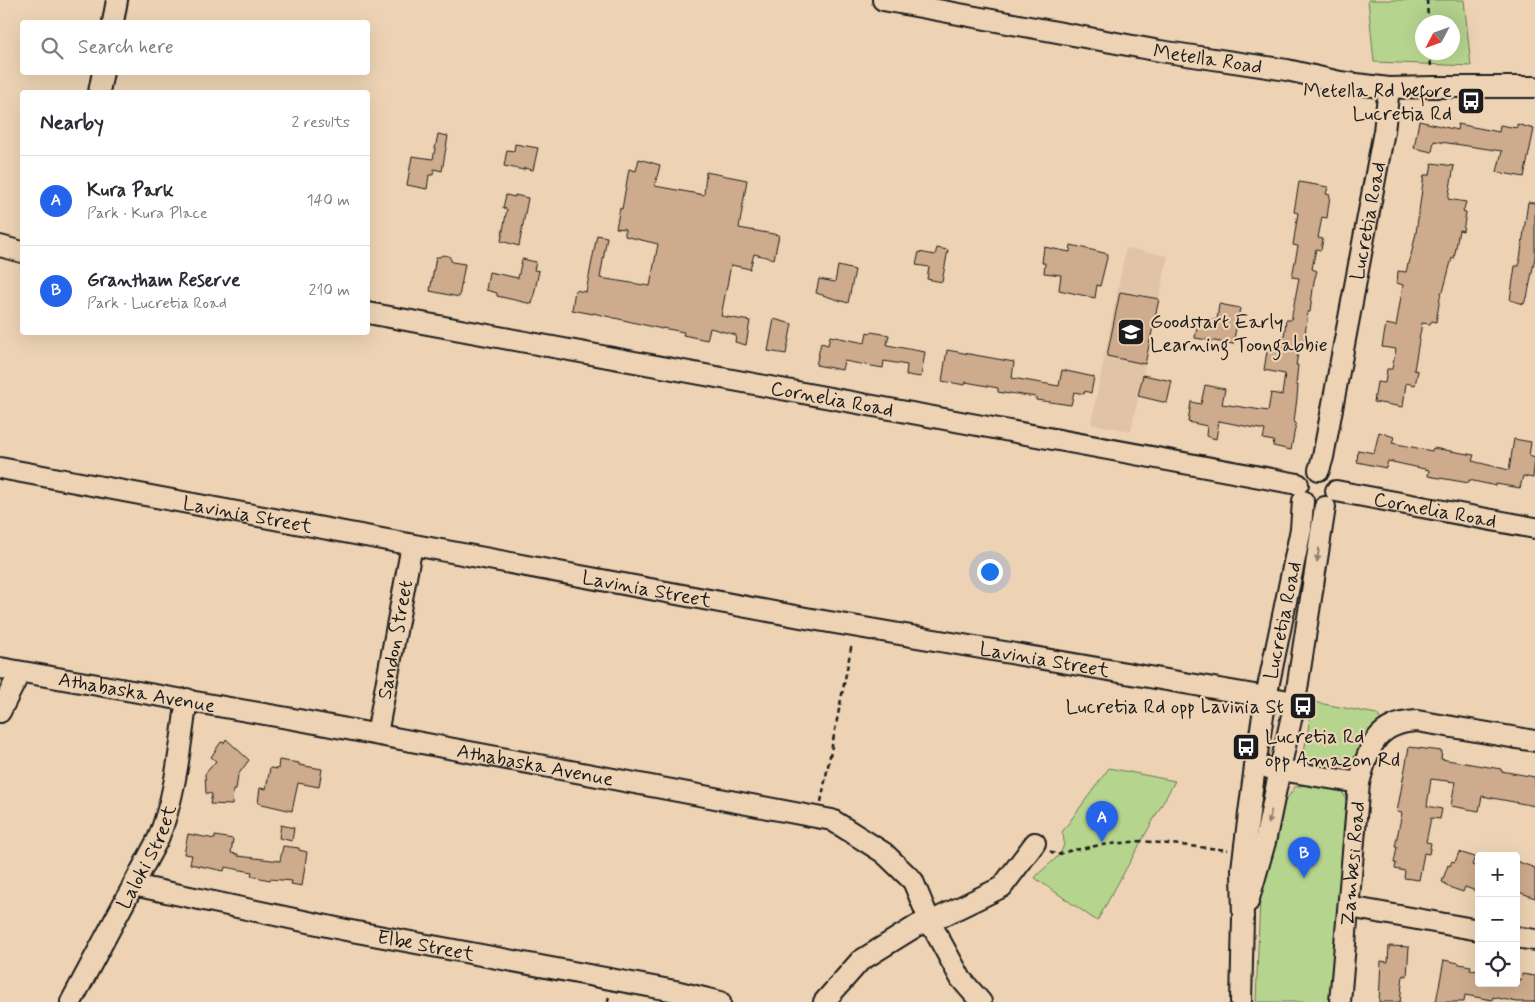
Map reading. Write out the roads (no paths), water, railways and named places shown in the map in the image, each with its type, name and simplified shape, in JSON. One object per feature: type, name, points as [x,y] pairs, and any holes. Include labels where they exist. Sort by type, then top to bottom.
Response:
[{"type":"street","points":[[113,20],[117,0]]},
{"type":"street","name":"Metella Road","points":[[883,0],[1150,50],[1287,70],[1340,82],[1389,88],[1535,87]]},
{"type":"street","points":[[99,90],[102,75]]},
{"type":"street","name":"Lucretia Road","points":[[1319,470],[1384,131],[1389,88]]},
{"type":"street","name":"Cornelia Road","points":[[370,313],[1300,493]]},
{"type":"street","name":"Lavinia Street","points":[[0,468],[855,626],[1295,702]]},
{"type":"street","points":[[1312,470],[1325,471],[1335,481],[1331,499],[1318,508],[1312,507],[1300,493],[1302,478],[1312,470]]},
{"type":"street","name":"Lucretia Road","points":[[1241,1002],[1242,869],[1266,697],[1301,529],[1300,493]]},
{"type":"street","name":"Lucretia Road","points":[[1242,918],[1265,842],[1295,702],[1331,499]]},
{"type":"street","name":"Cornelia Road","points":[[1331,499],[1535,528]]},
{"type":"street","name":"Sandon Street","points":[[377,734],[412,545]]},
{"type":"street","name":"Athabaska Avenue","points":[[0,668],[377,734],[832,820],[884,853],[913,881],[930,922],[961,979],[981,1002]]},
{"type":"street","points":[[0,712],[20,672]]},
{"type":"street","name":"Laloki Street","points":[[71,1002],[158,839],[169,810],[187,700]]},
{"type":"street","name":"Zambesi Road","points":[[1340,1002],[1360,783],[1368,755],[1374,743],[1383,731],[1391,726],[1402,722],[1417,721],[1535,741]]},
{"type":"street","points":[[1255,766],[1360,783]]},
{"type":"street","points":[[824,1002],[860,960],[918,925],[930,922],[1002,887],[1035,843]]},
{"type":"street","name":"Elbe Street","points":[[133,885],[346,930],[675,991],[720,1002]]},
{"type":"street","points":[[1349,907],[1475,929]]},
{"type":"street","points":[[1520,937],[1535,940]]},
{"type":"place","name":"Metella Rd before Lucretia Rd","points":[[1471,101]]},
{"type":"place","name":"Goodstart Early Learning Toongabbie","points":[[1131,332]]},
{"type":"place","name":"Lucretia Rd opp Lavinia St","points":[[1303,706]]},
{"type":"place","name":"Lucretia Rd opp Amazon Rd","points":[[1246,747]]},
{"type":"place","name":"Kura Park","points":[[1102,842]]},
{"type":"place","name":"Grantham Reserve","points":[[1304,878]]}]
